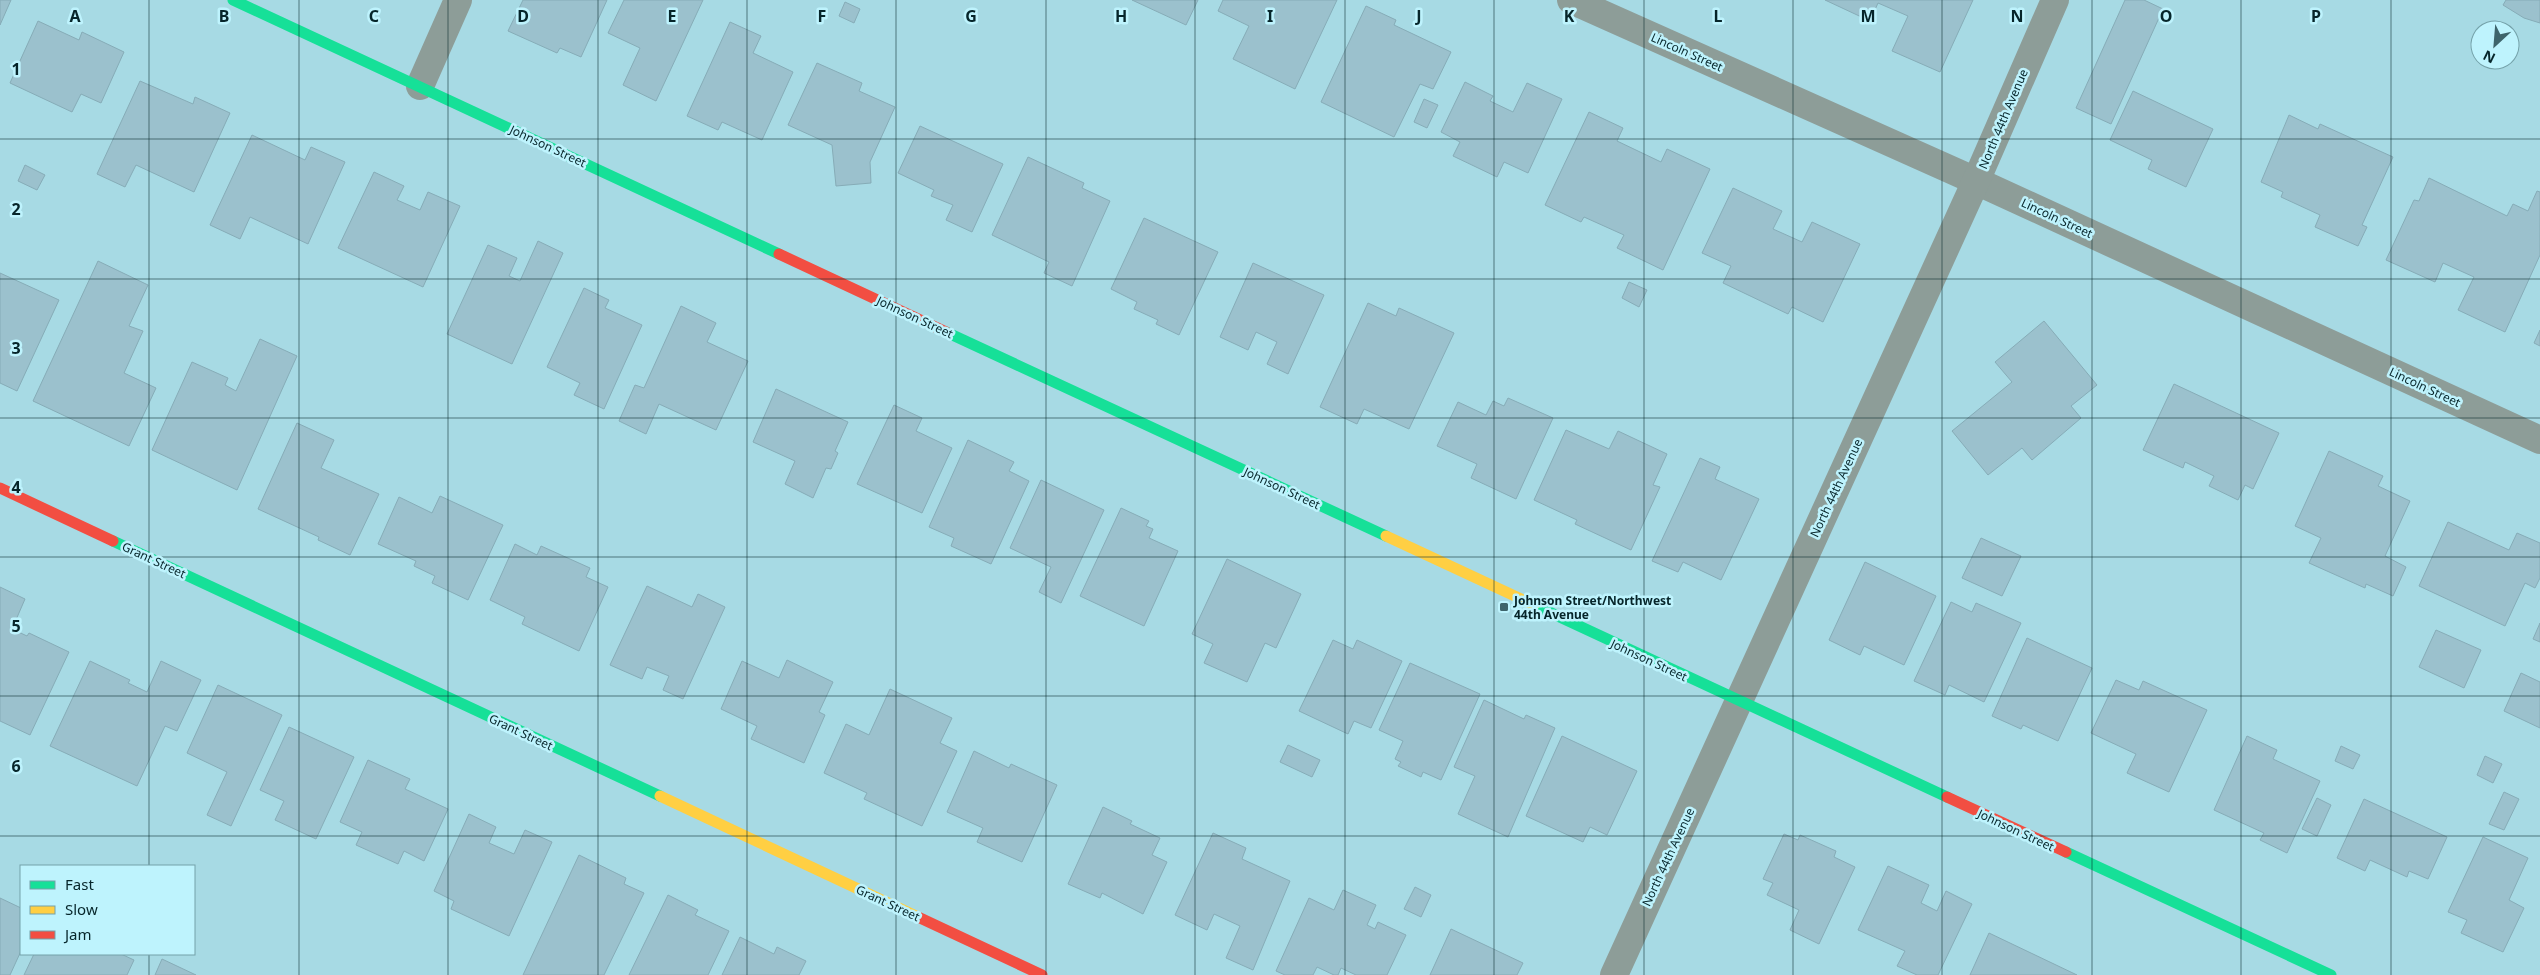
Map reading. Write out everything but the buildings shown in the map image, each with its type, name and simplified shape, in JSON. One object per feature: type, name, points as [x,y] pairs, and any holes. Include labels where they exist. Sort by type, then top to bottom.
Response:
[{"type":"street","name":"Johnson Street","points":[[234,0],[2331,975]]},
{"type":"street","points":[[420,86],[458,0]]},
{"type":"street","name":"Lincoln Street","points":[[1571,0],[1976,181],[2540,440]]},
{"type":"street","name":"North 44th Avenue","points":[[1614,975],[1976,181],[2055,0]]},
{"type":"street","name":"Grant Street","points":[[0,488],[1042,975]]},
{"type":"traffic: fast","points":[[233,0],[779,254]]},
{"type":"traffic: fast","points":[[946,332],[1386,536]]},
{"type":"traffic: fast","points":[[113,541],[660,796]]},
{"type":"traffic: fast","points":[[1534,605],[1947,797]]},
{"type":"traffic: fast","points":[[2066,852],[2331,975]]},
{"type":"traffic: slow","points":[[1386,536],[1534,605]]},
{"type":"traffic: slow","points":[[660,796],[918,917]]},
{"type":"traffic: jam","points":[[779,254],[946,332]]},
{"type":"traffic: jam","points":[[0,488],[113,541]]},
{"type":"traffic: jam","points":[[1947,797],[2066,852]]},
{"type":"traffic: jam","points":[[918,917],[1042,975]]},
{"type":"place","name":"Johnson Street/Northwest 44th Avenue","points":[[1504,607]]}]
